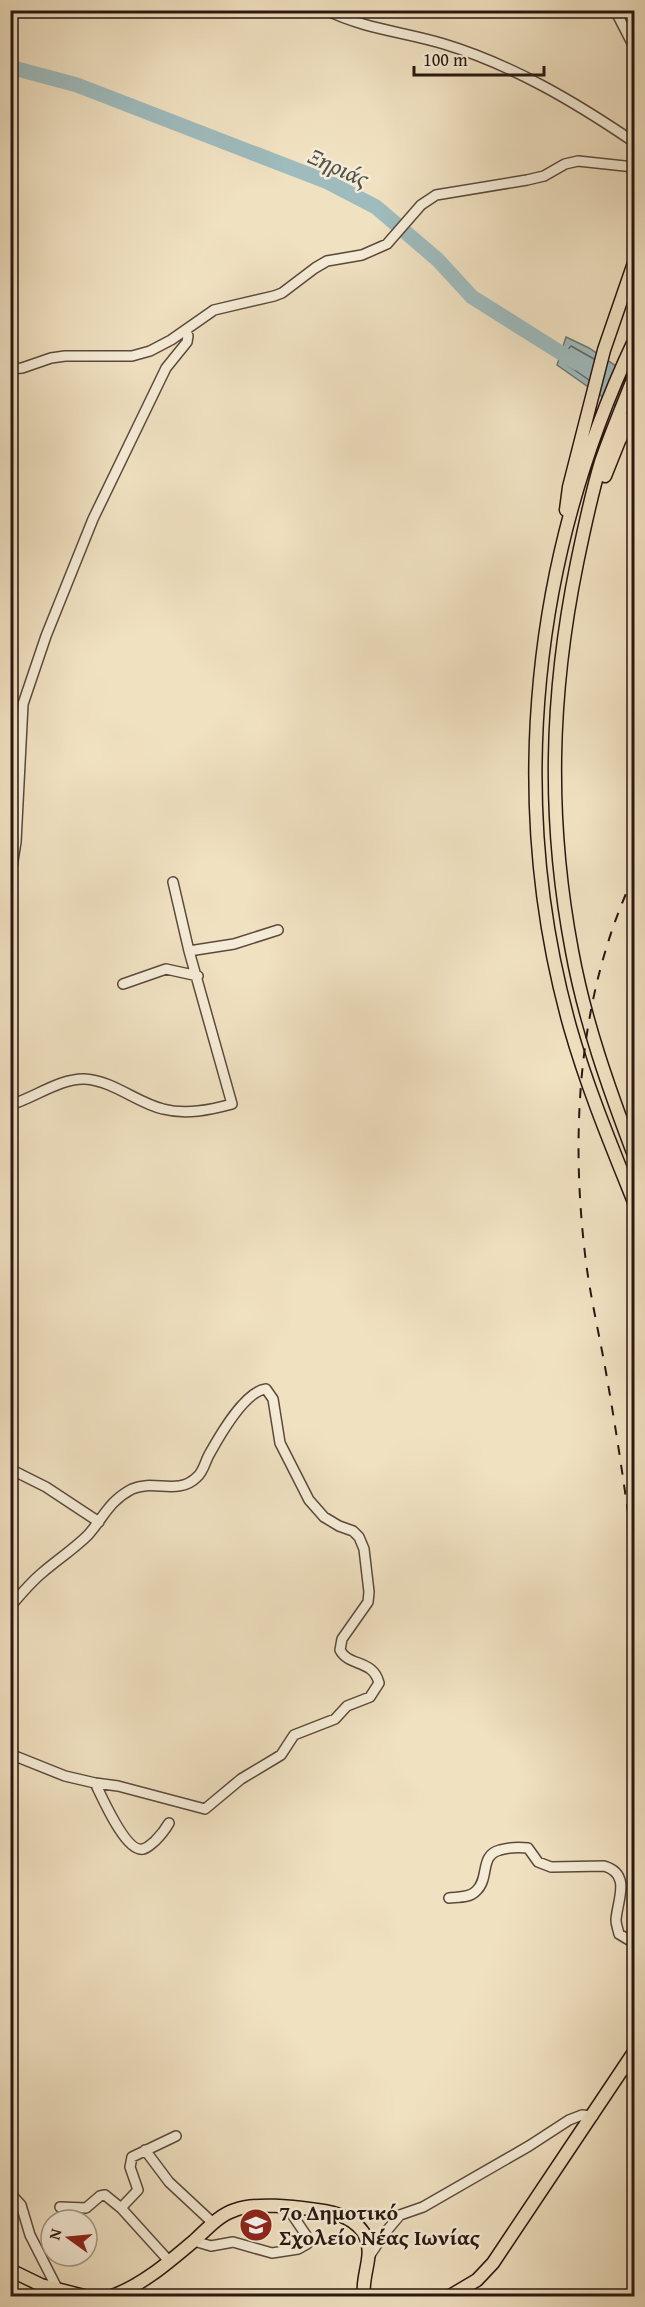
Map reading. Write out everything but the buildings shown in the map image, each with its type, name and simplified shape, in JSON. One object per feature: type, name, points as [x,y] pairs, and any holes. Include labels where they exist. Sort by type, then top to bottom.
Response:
[{"type":"main road","points":[[634,263],[604,350],[569,487],[563,537],[547,614],[541,667],[534,779],[537,836],[547,915],[570,1027],[605,1130],[634,1202]]},
{"type":"main road","points":[[563,537],[603,414],[634,341]]},
{"type":"main road","points":[[634,377],[622,422],[597,475],[568,608],[559,673],[554,769],[555,825],[563,896],[581,994],[607,1082],[634,1155]]},
{"type":"main road","points":[[622,422],[634,411]]},
{"type":"main road","points":[[450,2296],[477,2280],[493,2263],[593,2116],[630,2072],[634,2052]]},
{"type":"main road","points":[[112,2296],[137,2284],[230,2212],[241,2208],[287,2207],[328,2211],[349,2219],[365,2234],[368,2244],[364,2296]]},
{"type":"main road","points":[[10,2270],[22,2277],[58,2290],[84,2296]]},
{"type":"street","points":[[326,10],[357,24],[445,44],[513,69],[608,123],[634,142]]},
{"type":"street","points":[[615,10],[634,47]]},
{"type":"street","points":[[10,369],[65,356],[132,356],[150,351],[186,331],[209,313],[282,293],[327,261],[371,252],[387,244],[417,209],[436,195],[535,178],[570,162],[634,167]]},
{"type":"street","points":[[10,879],[18,806],[23,704],[28,686],[93,519],[166,368],[187,342],[186,331]]},
{"type":"street","points":[[10,1105],[64,1083],[85,1079],[108,1085],[156,1107],[173,1111],[212,1109],[232,1104],[198,976],[189,951],[173,882]]},
{"type":"street","points":[[189,951],[234,944],[278,930]]},
{"type":"street","points":[[123,984],[166,969],[198,976]]},
{"type":"street","points":[[10,1607],[33,1581],[87,1536],[115,1499],[136,1488],[149,1485],[176,1487],[196,1479],[208,1455],[237,1412],[260,1390],[266,1389],[273,1399],[280,1443],[309,1500],[324,1517],[353,1531],[362,1542],[369,1592],[368,1602],[342,1640],[340,1650],[348,1658],[375,1672],[379,1683],[370,1697],[347,1706],[335,1719],[294,1735],[281,1755],[241,1779],[205,1809],[42,1769],[10,1755]]},
{"type":"street","points":[[10,1469],[46,1487],[99,1522]]},
{"type":"street","points":[[95,1783],[125,1839],[133,1847],[144,1849],[149,1846],[169,1823]]},
{"type":"street","points":[[449,1898],[476,1892],[482,1884],[489,1856],[496,1851],[511,1847],[528,1848],[538,1862],[551,1867],[604,1866],[616,1874],[622,1887],[617,1927],[620,1934],[634,1943]]},
{"type":"street","points":[[367,2260],[400,2215],[423,2207],[529,2146],[568,2120],[582,2115],[593,2116]]},
{"type":"street","points":[[121,2208],[137,2194],[138,2186],[130,2167],[132,2157],[176,2136]]},
{"type":"street","points":[[145,2150],[169,2182],[213,2223]]},
{"type":"street","points":[[10,2193],[21,2205],[30,2235],[58,2290]]},
{"type":"street","points":[[60,2207],[86,2208],[100,2196],[105,2195],[121,2208],[169,2261]]},
{"type":"street","points":[[194,2241],[212,2246],[233,2242],[272,2253],[298,2249],[307,2244],[307,2237],[287,2207]]},
{"type":"water","points":[[566,337],[589,348],[634,378],[634,419],[557,365]]},
{"type":"waterway","name":"Ξηριάς","points":[[10,67],[77,85],[328,182],[376,207],[438,260],[472,297],[577,363]]},
{"type":"railway","points":[[634,876],[615,920],[601,966],[590,1013],[579,1110],[581,1206],[587,1270],[612,1405],[634,1555]]},
{"type":"place","name":"7ο Δημοτικό Σχολείο Νέας Ιωνίας","points":[[256,2225]]}]
